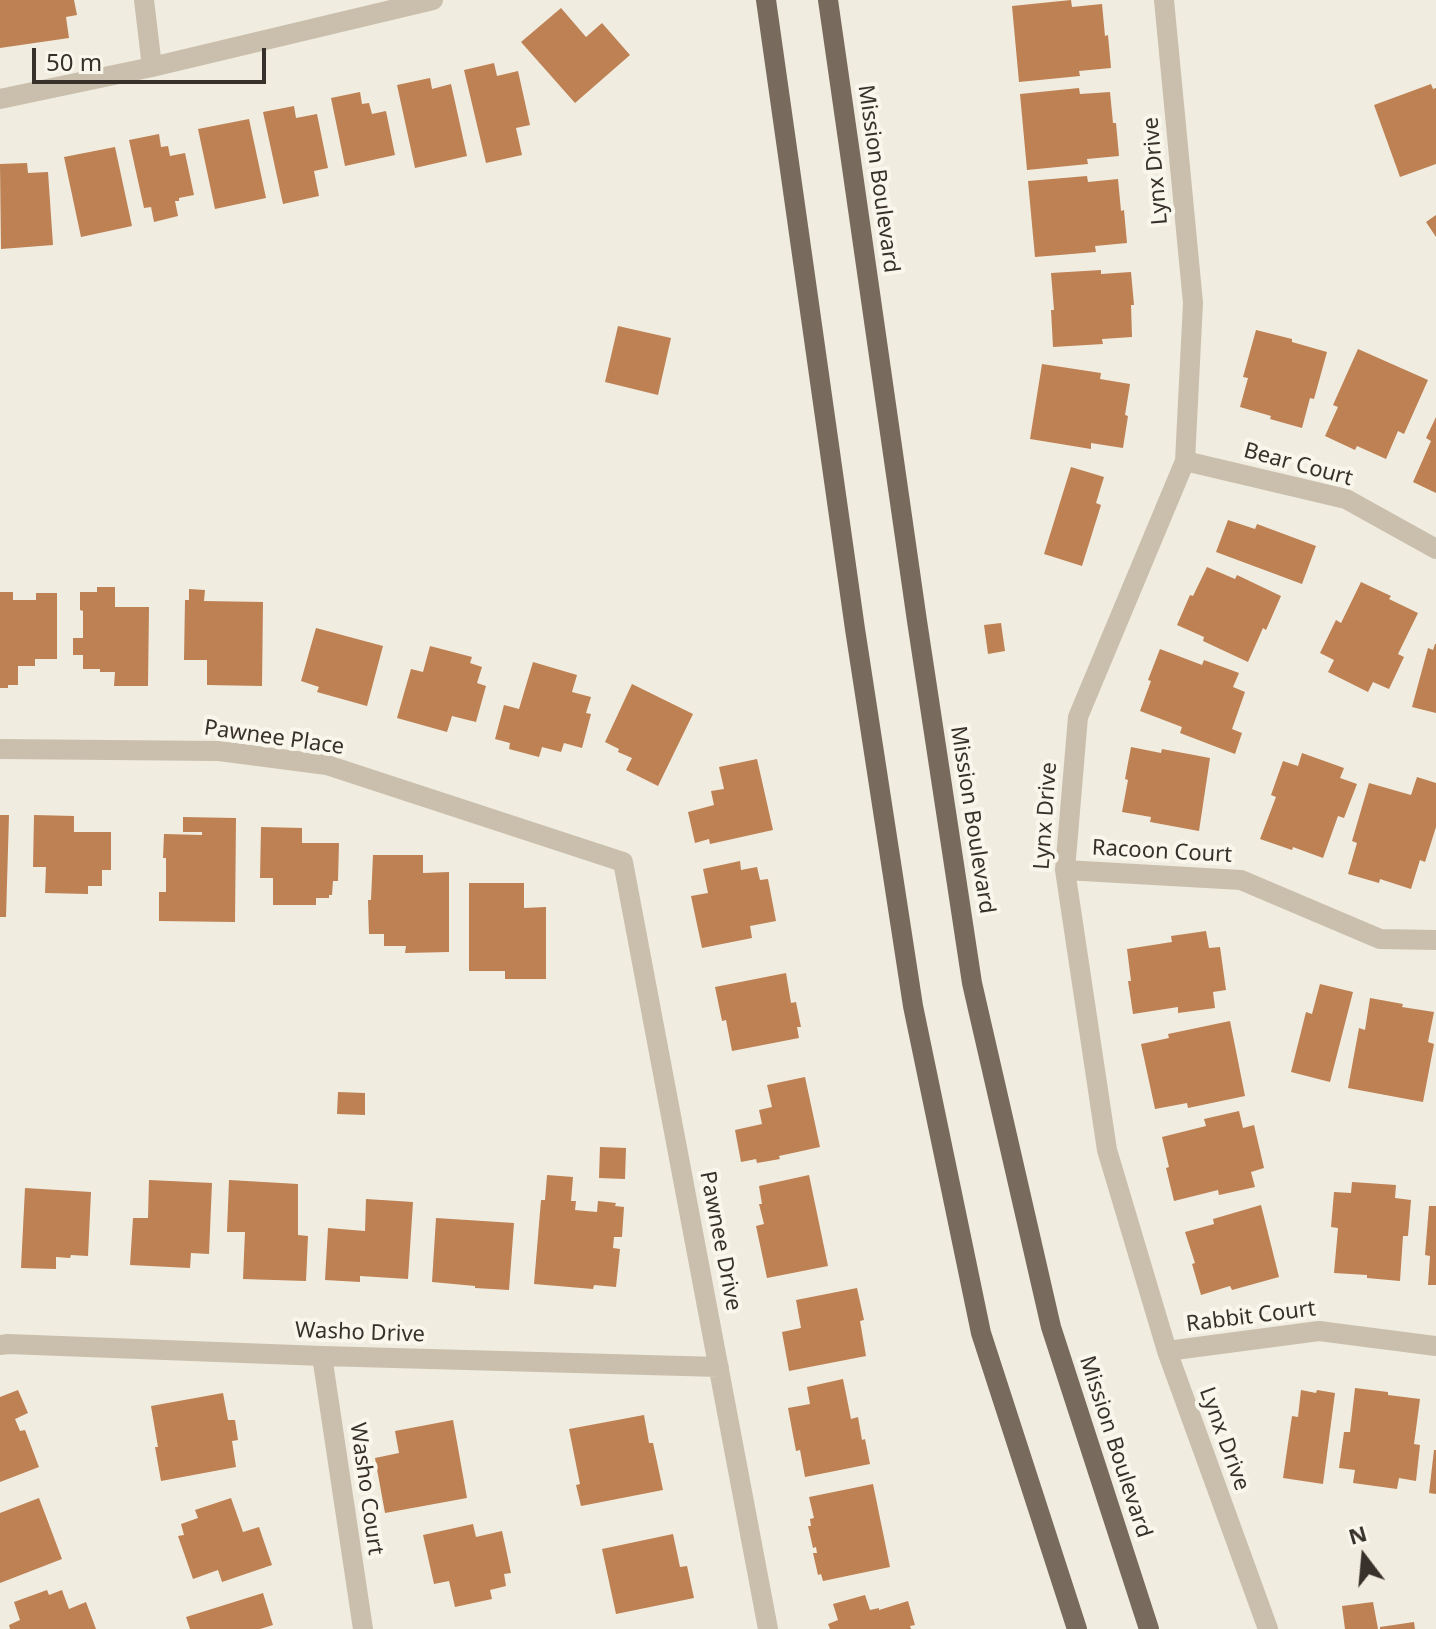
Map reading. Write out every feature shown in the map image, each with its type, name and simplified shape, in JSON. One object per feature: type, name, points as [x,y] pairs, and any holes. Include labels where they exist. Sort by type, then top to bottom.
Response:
[{"type":"main road","points":[[766,0],[855,629],[913,1006],[981,1333],[1077,1629]]},
{"type":"main road","name":"Mission Boulevard","points":[[828,0],[972,983],[1051,1327],[1149,1629]]},
{"type":"street","points":[[144,0],[152,67]]},
{"type":"street","points":[[0,99],[152,67],[433,0]]},
{"type":"street","name":"Lynx Drive","points":[[1164,0],[1193,303],[1185,461],[1078,717],[1065,870],[1107,1150],[1167,1351],[1268,1629]]},
{"type":"street","name":"Bear Court","points":[[1185,461],[1346,499],[1436,549]]},
{"type":"street","name":"Pawnee Place","points":[[0,749],[219,751],[327,765],[623,862]]},
{"type":"street","name":"Pawnee Drive","points":[[623,862],[768,1629]]},
{"type":"street","name":"Racoon Court","points":[[1065,870],[1241,880],[1380,939],[1436,940]]},
{"type":"street","name":"Rabbit Court","points":[[1167,1351],[1319,1331],[1436,1346]]},
{"type":"street","name":"Washo Drive","points":[[0,1345],[719,1367]]},
{"type":"street","name":"Washo Court","points":[[322,1356],[363,1629]]},
{"type":"building","points":[[0,0],[74,0],[77,15],[66,17],[69,38],[0,48]]},
{"type":"building","points":[[1071,0],[1072,7],[1102,4],[1111,68],[1079,71],[1080,76],[1019,82],[1012,6]]},
{"type":"building","points":[[561,8],[586,37],[602,23],[630,55],[575,103],[521,42]]},
{"type":"building","points":[[494,63],[497,76],[518,71],[530,125],[516,128],[522,155],[486,163],[464,70]]},
{"type":"building","points":[[430,78],[432,89],[451,84],[467,156],[415,168],[397,85]]},
{"type":"building","points":[[1431,84],[1433,89],[1436,88],[1436,164],[1400,177],[1374,105]]},
{"type":"building","points":[[1079,88],[1080,94],[1110,92],[1119,156],[1087,159],[1088,164],[1027,170],[1020,94]]},
{"type":"building","points":[[360,92],[362,104],[369,103],[372,114],[386,111],[395,155],[345,166],[331,98]]},
{"type":"building","points":[[294,106],[296,118],[317,114],[328,168],[314,171],[319,196],[283,204],[263,112]]},
{"type":"building","points":[[249,119],[266,198],[215,209],[198,129]]},
{"type":"building","points":[[159,134],[161,147],[168,146],[170,156],[185,153],[194,195],[175,201],[178,216],[154,222],[151,207],[144,208],[129,140]]},
{"type":"building","points":[[115,147],[132,226],[81,237],[64,157]]},
{"type":"building","points":[[27,163],[28,173],[48,172],[53,245],[1,249],[0,164]]},
{"type":"building","points":[[1087,176],[1088,182],[1118,179],[1127,243],[1095,246],[1096,252],[1035,257],[1028,181]]},
{"type":"building","points":[[1436,215],[1436,237],[1426,222]]},
{"type":"building","points":[[1101,270],[1101,274],[1131,272],[1134,305],[1131,305],[1132,337],[1102,339],[1103,344],[1053,347],[1051,273]]},
{"type":"building","points":[[618,326],[671,338],[658,395],[605,382]]},
{"type":"building","points":[[1256,330],[1327,352],[1302,428],[1240,407],[1248,378],[1243,377]]},
{"type":"building","points":[[1358,349],[1428,380],[1404,434],[1398,431],[1386,459],[1357,446],[1355,450],[1325,436],[1338,407],[1333,405]]},
{"type":"building","points":[[1042,364],[1101,373],[1100,379],[1130,384],[1123,448],[1091,443],[1091,449],[1030,439]]},
{"type":"building","points":[[1436,417],[1436,493],[1413,482],[1431,441],[1426,438]]},
{"type":"building","points":[[1071,467],[1104,477],[1096,503],[1101,505],[1082,566],[1044,554]]},
{"type":"building","points":[[1228,520],[1255,529],[1257,524],[1316,546],[1302,584],[1216,552]]},
{"type":"building","points":[[1207,567],[1235,579],[1237,575],[1281,596],[1248,662],[1177,625]]},
{"type":"building","points":[[1361,582],[1418,613],[1398,654],[1404,657],[1389,689],[1373,682],[1368,692],[1328,672],[1334,660],[1320,653],[1336,620],[1341,623]]},
{"type":"building","points":[[97,587],[115,587],[115,607],[149,607],[148,686],[114,686],[115,672],[83,669],[83,655],[73,655],[73,638],[83,638],[80,592],[97,592]]},
{"type":"building","points":[[189,589],[205,590],[204,601],[263,602],[262,686],[207,685],[207,660],[184,660],[185,600],[189,600]]},
{"type":"building","points":[[0,592],[13,592],[13,600],[36,600],[36,593],[57,593],[57,659],[35,659],[35,666],[18,666],[18,685],[8,685],[8,688],[0,688]]},
{"type":"building","points":[[1001,623],[1005,651],[988,654],[984,625]]},
{"type":"building","points":[[316,628],[383,646],[367,706],[317,692],[319,687],[301,681]]},
{"type":"building","points":[[1435,644],[1436,713],[1412,707],[1428,648],[1433,650]]},
{"type":"building","points":[[430,646],[472,657],[470,663],[482,667],[477,683],[486,686],[476,722],[452,716],[447,732],[397,718],[411,669],[423,672]]},
{"type":"building","points":[[1160,649],[1202,665],[1204,660],[1239,673],[1233,687],[1245,692],[1232,729],[1242,733],[1235,754],[1180,733],[1182,727],[1140,711]]},
{"type":"building","points":[[533,662],[577,675],[572,692],[591,697],[586,713],[591,714],[582,748],[564,743],[561,752],[542,747],[539,757],[509,749],[510,743],[495,739],[504,705],[519,709]]},
{"type":"building","points":[[632,684],[693,714],[658,786],[626,770],[632,758],[605,742]]},
{"type":"building","points":[[1131,747],[1210,758],[1199,831],[1150,822],[1151,817],[1122,812]]},
{"type":"building","points":[[1302,753],[1344,768],[1340,778],[1357,784],[1344,818],[1338,816],[1323,858],[1260,839],[1276,797],[1271,795],[1283,761],[1298,766]]},
{"type":"building","points":[[757,759],[773,830],[710,844],[709,839],[695,843],[688,812],[714,805],[711,791],[724,789],[719,767]]},
{"type":"building","points":[[1417,777],[1436,783],[1436,827],[1425,862],[1420,860],[1411,889],[1380,879],[1379,883],[1348,874],[1357,843],[1352,841],[1369,783],[1411,795]]},
{"type":"building","points":[[0,815],[9,815],[6,917],[0,917]]},
{"type":"building","points":[[34,815],[74,816],[74,832],[111,832],[111,870],[102,870],[102,886],[88,886],[88,894],[45,893],[46,867],[33,867]]},
{"type":"building","points":[[183,817],[236,818],[235,922],[159,921],[159,892],[166,892],[164,834],[202,835],[202,832],[183,832]]},
{"type":"building","points":[[261,827],[302,828],[302,843],[339,843],[338,881],[333,881],[329,898],[316,898],[316,905],[273,905],[273,878],[260,878]]},
{"type":"building","points":[[373,855],[423,855],[423,873],[449,872],[449,952],[405,953],[406,946],[384,946],[384,934],[369,934],[368,900],[371,900]]},
{"type":"building","points":[[740,861],[741,870],[757,867],[760,880],[768,879],[776,921],[750,926],[752,938],[702,948],[691,896],[708,893],[703,869]]},
{"type":"building","points":[[469,883],[524,883],[524,908],[546,907],[546,979],[505,979],[505,971],[469,971]]},
{"type":"building","points":[[1206,931],[1209,948],[1220,947],[1226,990],[1213,992],[1215,1008],[1178,1013],[1178,1007],[1133,1014],[1127,949],[1172,942],[1171,936]]},
{"type":"building","points":[[786,973],[791,1003],[796,1002],[801,1027],[797,1027],[799,1038],[732,1051],[715,987]]},
{"type":"building","points":[[1320,984],[1353,992],[1330,1082],[1291,1072],[1306,1012],[1312,1014]]},
{"type":"building","points":[[1370,998],[1434,1012],[1428,1042],[1434,1044],[1423,1102],[1348,1088],[1359,1028],[1365,1030]]},
{"type":"building","points":[[1230,1021],[1245,1096],[1188,1108],[1187,1103],[1155,1109],[1141,1044],[1169,1038],[1168,1034]]},
{"type":"building","points":[[805,1077],[820,1147],[779,1156],[780,1159],[741,1162],[735,1130],[762,1124],[759,1110],[772,1107],[767,1085]]},
{"type":"building","points":[[338,1092],[365,1093],[365,1115],[337,1114]]},
{"type":"building","points":[[1239,1111],[1243,1128],[1254,1125],[1264,1168],[1251,1172],[1255,1187],[1219,1195],[1218,1190],[1174,1201],[1162,1137],[1206,1126],[1204,1119]]},
{"type":"building","points":[[600,1147],[626,1148],[625,1179],[599,1178]]},
{"type":"building","points":[[547,1175],[573,1177],[571,1201],[576,1201],[575,1210],[597,1212],[598,1201],[624,1207],[622,1237],[614,1237],[613,1248],[620,1249],[616,1287],[594,1285],[593,1289],[534,1284],[541,1200],[545,1200]]},
{"type":"building","points":[[809,1175],[828,1266],[767,1278],[756,1226],[764,1224],[759,1186]]},
{"type":"building","points":[[149,1180],[212,1183],[209,1254],[191,1253],[190,1268],[130,1265],[133,1218],[148,1218]]},
{"type":"building","points":[[229,1180],[298,1184],[298,1235],[308,1236],[306,1281],[243,1279],[245,1232],[227,1232]]},
{"type":"building","points":[[1352,1182],[1396,1185],[1395,1198],[1411,1200],[1408,1236],[1403,1236],[1400,1281],[1334,1273],[1338,1228],[1331,1227],[1334,1192],[1351,1193]]},
{"type":"building","points":[[25,1188],[91,1192],[88,1256],[56,1257],[56,1269],[21,1268]]},
{"type":"building","points":[[366,1199],[413,1202],[408,1279],[360,1276],[360,1282],[325,1280],[328,1228],[365,1231]]},
{"type":"building","points":[[1261,1205],[1279,1277],[1201,1295],[1185,1232],[1214,1224],[1213,1219]]},
{"type":"building","points":[[1429,1206],[1436,1206],[1436,1285],[1428,1285],[1430,1256],[1425,1255]]},
{"type":"building","points":[[436,1218],[514,1223],[509,1290],[432,1282]]},
{"type":"building","points":[[857,1288],[864,1320],[860,1321],[866,1356],[789,1371],[782,1332],[801,1328],[796,1300]]},
{"type":"building","points":[[843,1379],[851,1419],[858,1417],[870,1464],[805,1477],[800,1450],[796,1451],[788,1408],[810,1404],[807,1387]]},
{"type":"building","points":[[1355,1388],[1420,1399],[1414,1444],[1420,1445],[1416,1481],[1399,1478],[1397,1489],[1353,1483],[1355,1470],[1339,1468],[1344,1432],[1350,1432]]},
{"type":"building","points":[[18,1390],[28,1413],[15,1419],[20,1431],[25,1430],[39,1467],[0,1482],[0,1397]]},
{"type":"building","points":[[1301,1390],[1335,1393],[1323,1484],[1283,1478],[1292,1416],[1298,1417]]},
{"type":"building","points":[[223,1393],[228,1420],[235,1420],[238,1440],[232,1441],[236,1467],[161,1481],[151,1406]]},
{"type":"building","points":[[644,1415],[663,1490],[581,1506],[569,1429]]},
{"type":"building","points":[[453,1420],[467,1498],[385,1513],[375,1458],[399,1453],[395,1431]]},
{"type":"building","points":[[1436,1450],[1436,1494],[1429,1493]]},
{"type":"building","points":[[873,1484],[890,1567],[823,1581],[821,1574],[818,1575],[813,1553],[817,1553],[816,1547],[813,1548],[808,1526],[811,1526],[810,1519],[814,1518],[809,1497]]},
{"type":"building","points":[[39,1498],[62,1559],[0,1583],[0,1513]]},
{"type":"building","points":[[231,1498],[243,1532],[259,1527],[272,1565],[222,1582],[218,1570],[193,1579],[178,1536],[184,1535],[181,1524],[198,1518],[195,1510]]},
{"type":"building","points":[[473,1524],[476,1537],[502,1531],[511,1573],[504,1574],[506,1586],[490,1590],[492,1599],[455,1607],[449,1581],[434,1584],[423,1535]]},
{"type":"building","points":[[673,1534],[680,1567],[687,1566],[694,1598],[616,1614],[602,1549]]},
{"type":"building","points":[[47,1590],[49,1595],[62,1590],[69,1609],[86,1602],[96,1629],[10,1629],[9,1625],[20,1620],[14,1602]]},
{"type":"building","points":[[263,1593],[273,1625],[260,1629],[190,1629],[186,1617]]},
{"type":"building","points":[[865,1595],[870,1610],[908,1601],[915,1625],[910,1626],[911,1629],[830,1629],[828,1624],[838,1620],[833,1604]]},
{"type":"building","points":[[1373,1602],[1378,1629],[1345,1629],[1342,1606]]},
{"type":"building","points":[[1414,1622],[1415,1629],[1380,1629],[1380,1627]]}]
